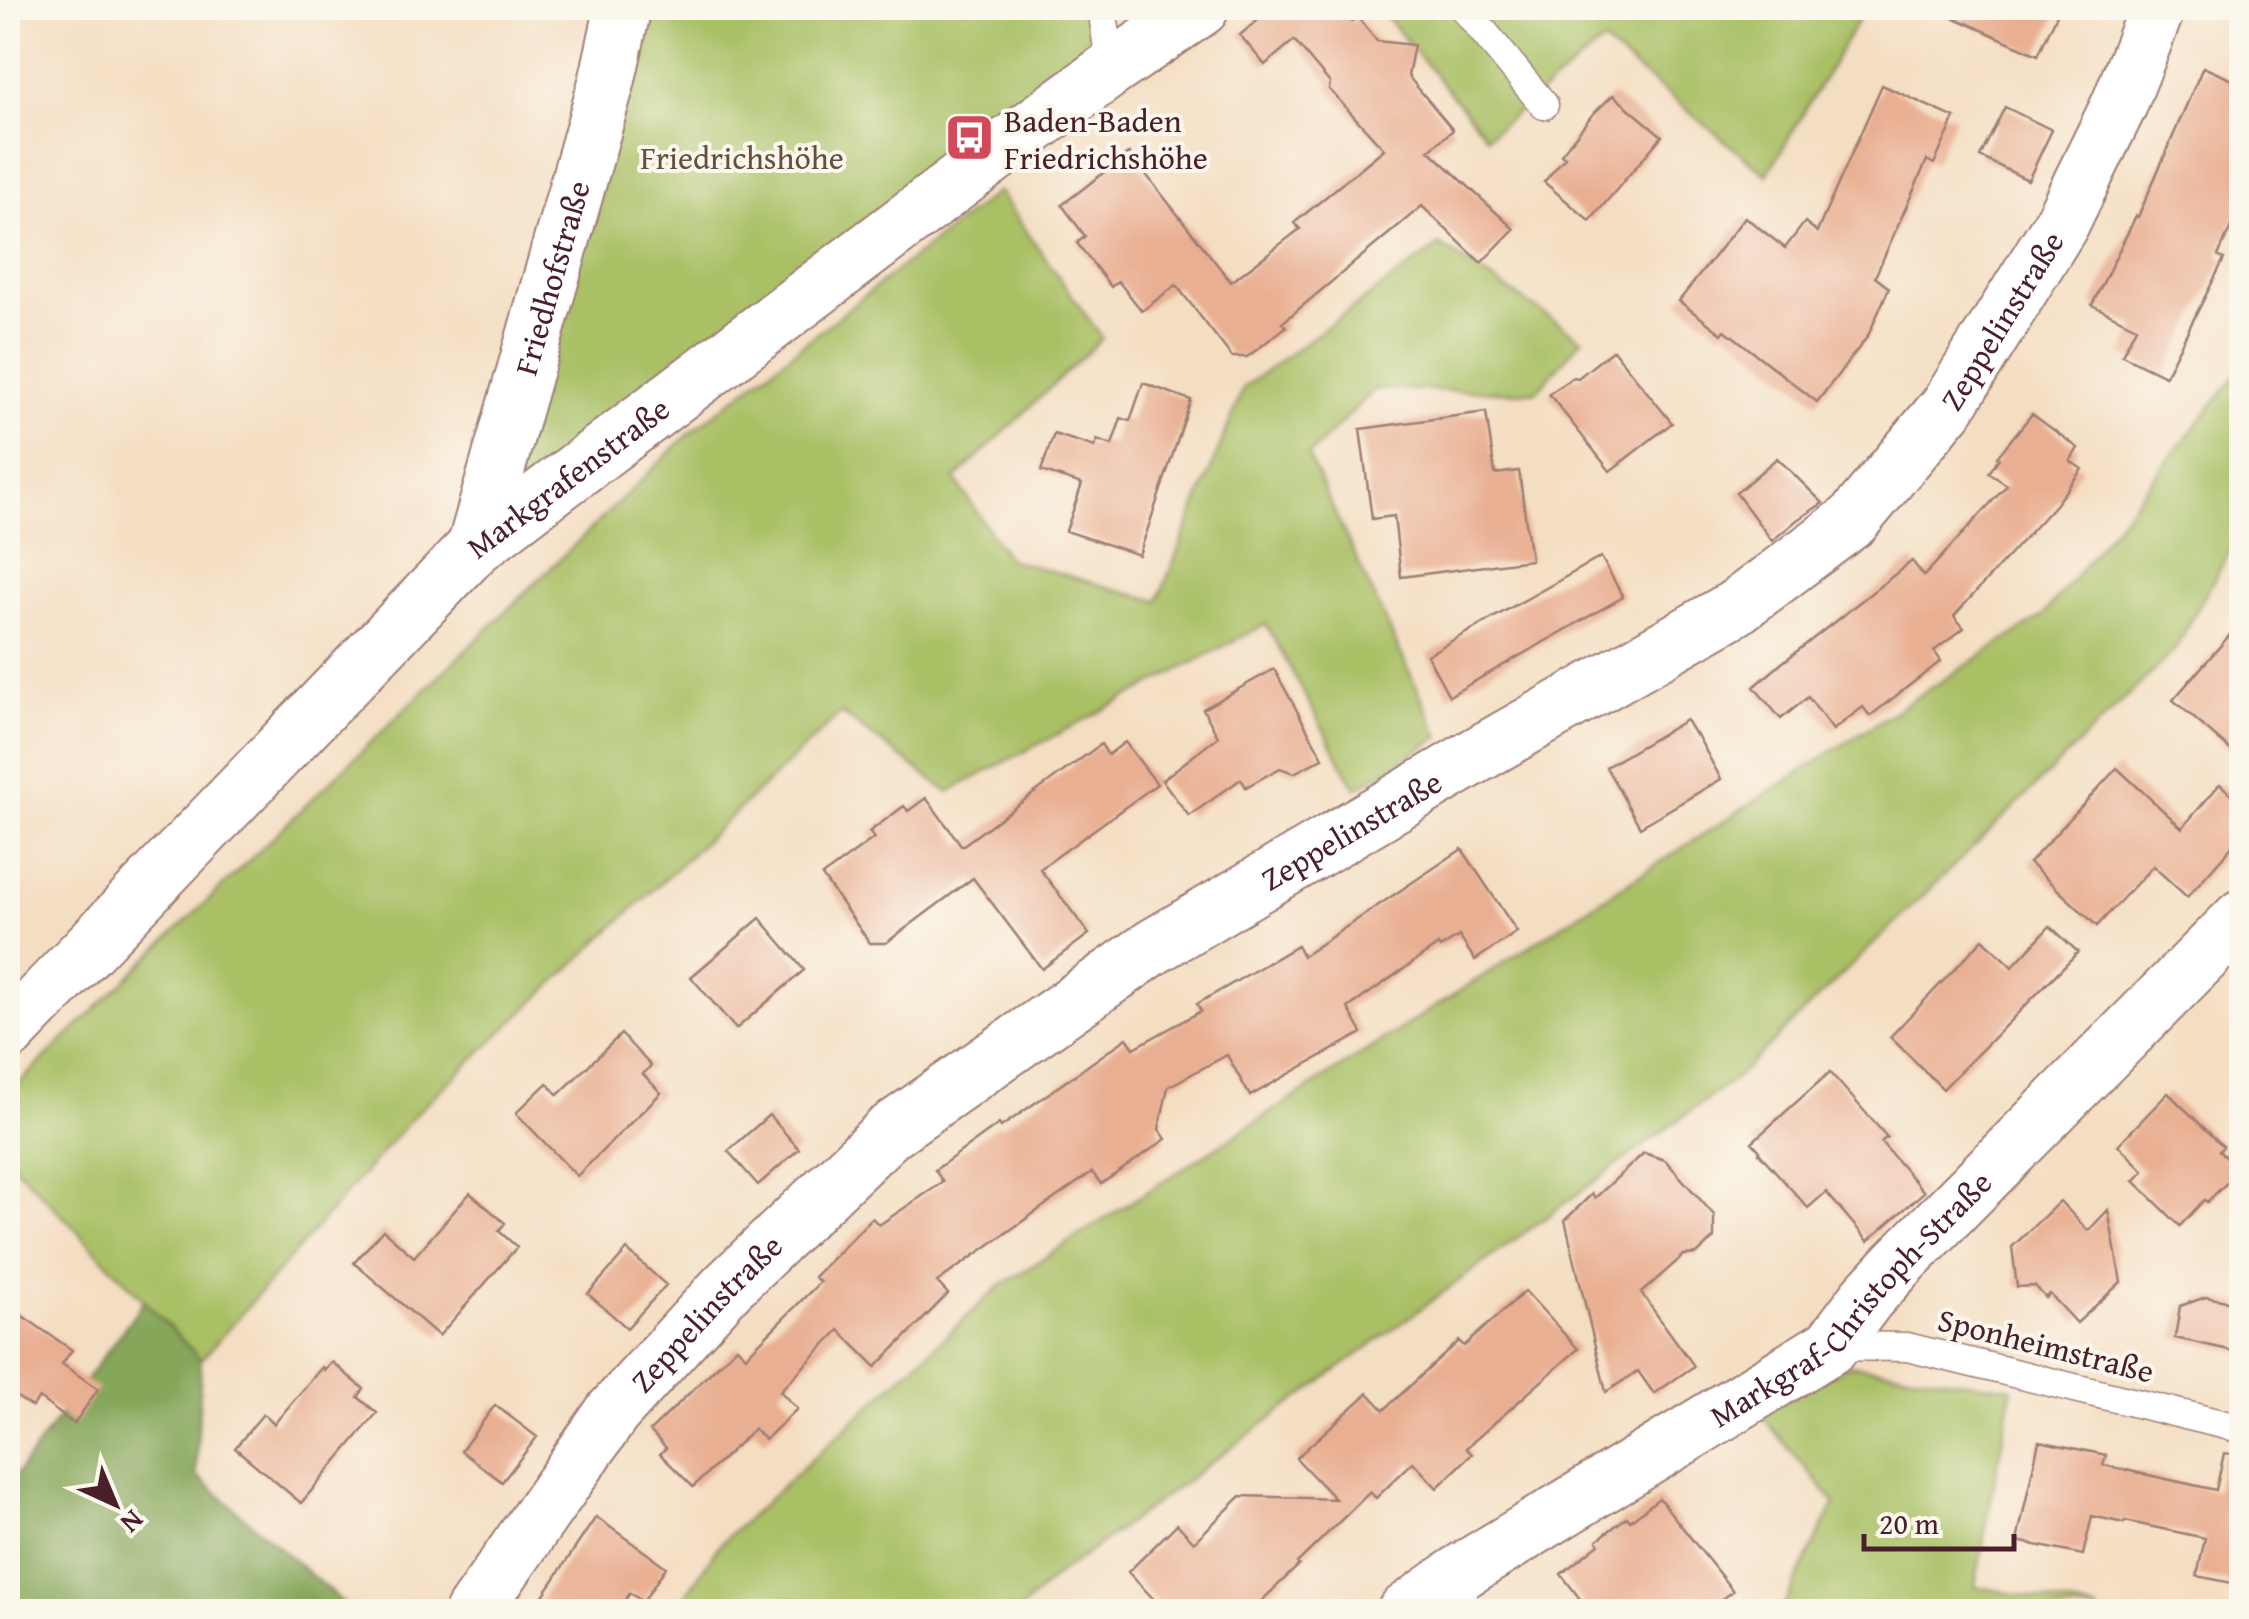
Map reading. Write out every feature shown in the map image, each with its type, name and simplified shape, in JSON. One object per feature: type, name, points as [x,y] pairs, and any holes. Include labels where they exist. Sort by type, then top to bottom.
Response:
[{"type":"street","name":"Friedhofstraße","points":[[475,547],[608,81],[623,8]]},
{"type":"street","name":"Markgrafenstraße","points":[[8,1033],[475,547],[1111,69],[1202,8]]},
{"type":"street","name":"Zeppelinstraße","points":[[473,1612],[613,1412],[727,1287],[890,1132],[1153,948],[1735,608],[1852,520],[1948,406],[2061,224],[2119,105],[2157,8]]},
{"type":"street","name":"Markgraf-Christoph-Straße","points":[[1405,1612],[1464,1570],[1831,1346],[1867,1298],[1900,1263],[2242,917]]},
{"type":"lane","points":[[1102,8],[1111,69]]},
{"type":"lane","points":[[1464,8],[1544,105]]},
{"type":"lane","name":"Sponheimstraße","points":[[1831,1346],[1906,1347],[2242,1429]]},
{"type":"green space","name":"Friedrichshöhe","points":[[623,8],[1102,8],[1111,69],[475,547]]},
{"type":"green space","points":[[1379,8],[1865,8],[1767,175],[1603,42],[1487,137]]},
{"type":"green space","points":[[998,191],[1102,338],[955,479],[1008,559],[1158,601],[1244,387],[1440,245],[1582,339],[1536,392],[1375,389],[1308,456],[1440,737],[1356,789],[1266,624],[948,792],[841,713],[417,1112],[201,1360],[8,1159],[8,1094],[689,434]]},
{"type":"green space","points":[[2241,369],[2241,531],[2174,651],[1737,1077],[1056,1576],[1019,1611],[675,1611],[719,1545],[999,1287],[2043,616]]},
{"type":"green space","points":[[144,1301],[201,1360],[196,1475],[352,1611],[8,1612],[8,1486]]},
{"type":"green space","points":[[1849,1365],[2012,1388],[1975,1586],[2099,1611],[1781,1611],[1835,1503],[1759,1413]]},
{"type":"building","points":[[1267,8],[1339,8],[1351,22],[1358,18],[1377,41],[1414,45],[1408,76],[1453,130],[1429,150],[1514,229],[1481,263],[1422,206],[1282,323],[1286,327],[1247,357],[1232,357],[1176,285],[1142,311],[1118,281],[1111,287],[1077,243],[1085,236],[1062,205],[1129,153],[1231,282],[1300,229],[1294,223],[1384,149],[1329,89],[1330,83],[1294,40],[1265,65],[1240,35],[1270,10]]},
{"type":"building","points":[[1933,8],[2060,8],[2038,55]]},
{"type":"building","points":[[2203,67],[2242,84],[2242,202],[2218,256],[2224,259],[2165,376],[2122,355],[2136,327],[2092,305],[2138,217]]},
{"type":"building","points":[[1882,85],[1955,118],[1934,164],[1927,160],[1875,277],[1889,288],[1868,336],[1817,402],[1725,330],[1722,334],[1679,301],[1745,217],[1785,248],[1805,222],[1817,232]]},
{"type":"building","points":[[1613,95],[1662,136],[1590,221],[1544,182],[1565,157],[1561,154]]},
{"type":"building","points":[[2005,107],[2052,130],[2028,180],[1980,157]]},
{"type":"building","points":[[1613,350],[1672,423],[1610,471],[1549,394],[1573,377],[1578,378]]},
{"type":"building","points":[[1143,383],[1191,400],[1139,555],[1066,531],[1082,484],[1041,471],[1054,434],[1095,447],[1097,440],[1112,445],[1121,418],[1130,421]]},
{"type":"building","points":[[1486,412],[1495,474],[1519,471],[1531,560],[1401,577],[1394,516],[1372,519],[1360,429]]},
{"type":"building","points":[[2032,414],[2078,448],[2070,461],[2082,469],[2055,505],[1954,616],[1964,628],[1934,651],[1941,661],[1870,716],[1863,707],[1833,730],[1808,697],[1781,719],[1754,687],[1912,561],[1924,576],[2007,485],[1989,473]]},
{"type":"building","points":[[1777,458],[1823,503],[1772,541],[1736,493]]},
{"type":"building","points":[[1601,557],[1623,597],[1449,696],[1427,655]]},
{"type":"building","points":[[2242,621],[2242,760],[2173,700]]},
{"type":"building","points":[[1274,669],[1323,758],[1294,773],[1280,768],[1246,787],[1241,779],[1189,816],[1162,780],[1218,737],[1203,709]]},
{"type":"building","points":[[1686,720],[1721,779],[1640,827],[1606,767]]},
{"type":"building","points":[[1125,742],[1157,784],[1040,869],[1089,934],[1042,969],[973,878],[886,943],[870,943],[822,876],[874,838],[869,832],[904,806],[908,811],[926,798],[962,846],[1101,744],[1108,755]]},
{"type":"building","points":[[2117,768],[2182,828],[2220,784],[2242,804],[2242,835],[2187,897],[2153,866],[2097,926],[2029,863]]},
{"type":"building","points":[[1462,849],[1517,932],[1475,960],[1459,936],[1440,948],[1438,945],[1348,1008],[1362,1033],[1250,1096],[1227,1055],[1168,1087],[1159,1129],[1166,1139],[1101,1184],[1092,1172],[937,1282],[948,1294],[876,1367],[839,1330],[780,1391],[797,1409],[765,1440],[754,1429],[693,1487],[660,1454],[666,1448],[650,1431],[737,1347],[746,1356],[820,1282],[814,1277],[872,1218],[879,1225],[943,1182],[935,1170],[1127,1038],[1134,1048],[1201,1011],[1197,1004],[1297,946],[1303,956]]},
{"type":"building","points":[[760,918],[804,970],[736,1029],[691,977]]},
{"type":"building","points":[[2050,926],[2078,952],[1943,1089],[1890,1037],[1983,939],[2012,967]]},
{"type":"building","points":[[621,1034],[651,1066],[643,1074],[661,1093],[577,1176],[516,1113],[547,1083],[558,1095]]},
{"type":"building","points":[[1830,1072],[1887,1137],[1881,1142],[1924,1192],[1868,1241],[1826,1192],[1808,1208],[1752,1142]]},
{"type":"building","points":[[2168,1093],[2223,1146],[2219,1151],[2239,1171],[2180,1226],[2134,1181],[2144,1171],[2118,1145]]},
{"type":"building","points":[[769,1115],[799,1149],[758,1185],[728,1151]]},
{"type":"building","points":[[1644,1153],[1665,1160],[1714,1215],[1714,1238],[1697,1254],[1684,1255],[1641,1293],[1694,1366],[1654,1394],[1638,1371],[1606,1392],[1565,1220]]},
{"type":"building","points":[[470,1193],[505,1223],[499,1231],[517,1247],[439,1336],[354,1263],[383,1230],[414,1257]]},
{"type":"building","points":[[2060,1201],[2088,1231],[2108,1210],[2121,1282],[2077,1323],[2050,1294],[2046,1298],[2035,1286],[2017,1287],[2012,1247]]},
{"type":"building","points":[[627,1250],[666,1285],[627,1328],[588,1294]]},
{"type":"building","points":[[1525,1291],[1578,1349],[1466,1448],[1472,1454],[1437,1488],[1413,1462],[1376,1498],[1370,1492],[1250,1612],[1166,1612],[1128,1572],[1177,1524],[1194,1542],[1241,1496],[1335,1499],[1296,1458],[1368,1393],[1384,1410],[1459,1341],[1464,1346]]},
{"type":"building","points":[[2206,1297],[2242,1304],[2242,1353],[2175,1338],[2180,1306]]},
{"type":"building","points":[[8,1306],[72,1350],[62,1364],[98,1389],[74,1424],[39,1398],[32,1407],[8,1391]]},
{"type":"building","points":[[332,1362],[364,1389],[358,1397],[377,1413],[301,1503],[235,1448],[263,1414],[274,1424],[322,1367],[324,1370]]},
{"type":"building","points":[[495,1405],[537,1437],[502,1482],[461,1451]]},
{"type":"building","points":[[2039,1441],[2106,1455],[2103,1465],[2216,1490],[2224,1453],[2242,1455],[2242,1585],[2197,1576],[2205,1538],[2125,1521],[2092,1516],[2083,1555],[2017,1541]]},
{"type":"building","points":[[1659,1498],[1733,1591],[1706,1612],[1590,1612],[1561,1574],[1599,1544],[1597,1540]]},
{"type":"building","points":[[596,1517],[666,1567],[643,1602],[630,1593],[617,1612],[532,1612]]},
{"type":"place","name":"Baden-Baden Friedrichshöhe","points":[[969,138]]}]
